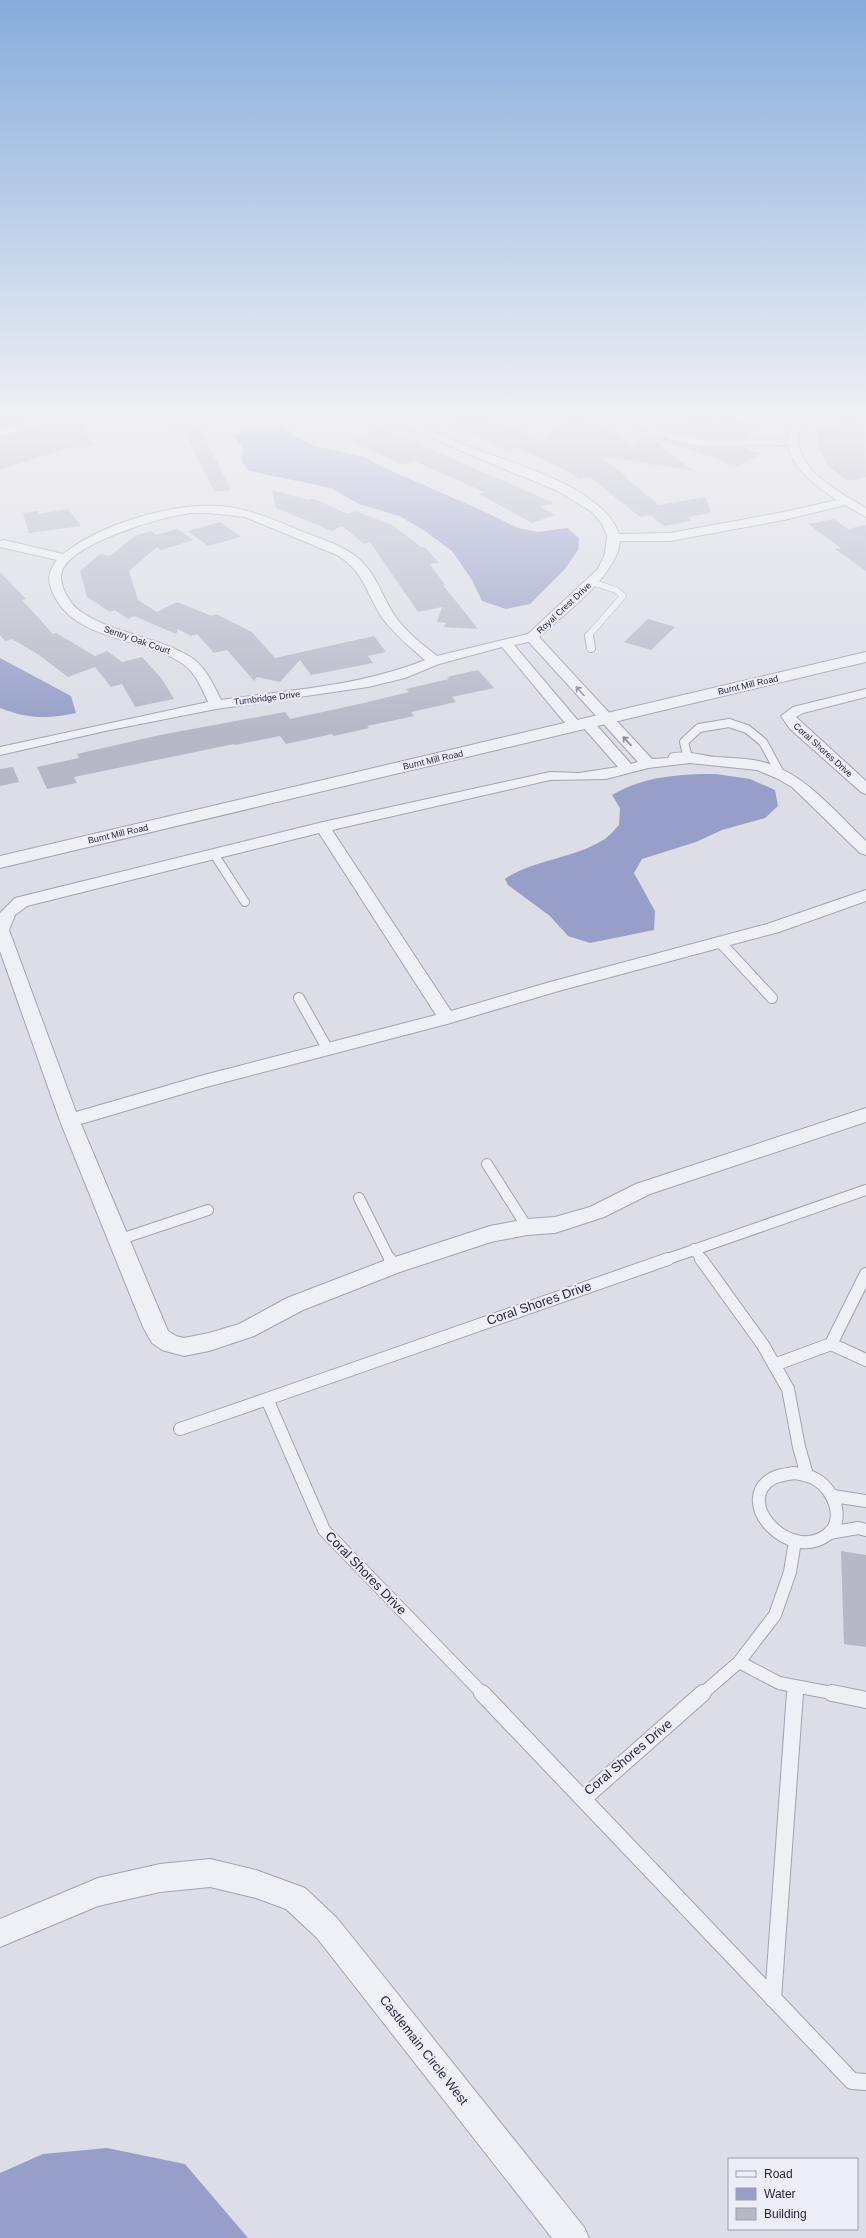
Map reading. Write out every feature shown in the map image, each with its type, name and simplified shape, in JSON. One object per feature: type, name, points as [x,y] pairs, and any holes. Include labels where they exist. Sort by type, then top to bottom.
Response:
[{"type":"street","name":"Sentry Oak Court","points":[[140,520],[113,530],[77,549],[65,558],[55,575],[59,594],[65,604],[88,622],[104,629],[150,643],[178,654],[200,673],[216,705]]},
{"type":"street","name":"Sentry Oak Court","points":[[265,520],[330,547],[354,561],[362,569],[389,618],[434,661]]},
{"type":"street","name":"Royal Crest Drive","points":[[606,520],[613,533],[614,552],[610,562],[592,582],[532,637],[648,764]]},
{"type":"street","points":[[613,538],[670,537],[760,520]]},
{"type":"street","points":[[4,544],[65,558]]},
{"type":"street","name":"Turnbridge Drive","points":[[0,751],[97,728],[216,705],[368,683],[400,675],[434,661],[505,642],[532,637]]},
{"type":"street","points":[[505,642],[540,683],[627,769]]},
{"type":"street","points":[[522,662],[549,656]]},
{"type":"street","name":"Burnt Mill Road","points":[[0,862],[866,657]]},
{"type":"street","points":[[540,683],[568,677]]},
{"type":"street","name":"Coral Shores Drive","points":[[866,693],[798,710],[788,716],[795,726],[866,789]]},
{"type":"street","points":[[866,850],[797,784],[781,775],[760,766],[688,758],[682,761],[648,764],[606,775],[579,777],[550,776],[323,827],[21,902],[8,913],[1,930],[70,1121],[154,1327],[160,1337],[170,1344],[184,1347],[209,1342],[246,1330],[295,1304],[393,1266],[490,1234],[527,1227],[555,1225],[597,1212],[643,1189],[866,1115]]},
{"type":"street","points":[[850,775],[866,771]]},
{"type":"street","points":[[323,827],[447,1018]]},
{"type":"street","points":[[70,1121],[204,1081],[447,1018],[556,986],[773,928],[866,895]]},
{"type":"street","name":"Castlemain Circle West","points":[[0,1933],[98,1892],[160,1878],[210,1873],[256,1884],[294,1898],[327,1928],[573,2238]]},
{"type":"lane","points":[[591,648],[589,635],[623,596],[616,590],[592,582]]},
{"type":"lane","points":[[688,758],[684,742],[699,728],[729,723],[747,729],[763,742],[781,775]]},
{"type":"lane","points":[[214,854],[245,902]]},
{"type":"lane","points":[[720,942],[772,998]]},
{"type":"lane","points":[[299,998],[327,1048]]},
{"type":"lane","points":[[487,1164],[527,1227]]},
{"type":"lane","name":"Coral Shores Drive","points":[[795,1541],[790,1572],[775,1615],[739,1662],[584,1798],[324,1530],[267,1399],[866,1190]]},
{"type":"lane","points":[[359,1198],[393,1266]]},
{"type":"lane","points":[[118,1240],[208,1210]]},
{"type":"lane","points":[[694,1249],[763,1345],[788,1389],[799,1447],[807,1475]]},
{"type":"lane","points":[[774,1365],[831,1344],[866,1274]]},
{"type":"lane","points":[[831,1344],[866,1360]]},
{"type":"lane","points":[[180,1429],[267,1399]]},
{"type":"lane","points":[[794,1473],[807,1475],[827,1487],[833,1496],[837,1506],[835,1525],[829,1533],[820,1539],[808,1542],[795,1541],[782,1536],[771,1529],[763,1518],[759,1507],[759,1496],[763,1486],[771,1478],[782,1474],[794,1473]]},
{"type":"lane","points":[[833,1496],[866,1501]]},
{"type":"lane","points":[[829,1533],[858,1528],[866,1530]]},
{"type":"lane","points":[[739,1662],[778,1683],[866,1700]]},
{"type":"lane","points":[[773,1999],[796,1686]]},
{"type":"lane","points":[[584,1798],[852,2081],[866,2082]]},
{"type":"water","points":[[407,520],[502,520],[518,528],[538,532],[567,528],[579,538],[578,550],[565,569],[530,604],[506,609],[482,601],[472,580],[452,551],[422,529]]},
{"type":"water","points":[[0,658],[71,696],[76,713],[38,717],[10,712],[0,708]]},
{"type":"water","points":[[716,774],[750,779],[775,790],[778,806],[765,818],[722,830],[696,842],[642,859],[634,873],[655,911],[654,930],[590,943],[568,936],[550,916],[508,885],[505,879],[516,872],[579,851],[607,837],[619,825],[620,808],[612,795],[637,784],[662,777]]},
{"type":"water","points":[[107,2148],[185,2164],[248,2238],[0,2238],[0,2173],[43,2154]]},
{"type":"building","points":[[25,520],[77,520],[81,526],[29,533]]},
{"type":"building","points":[[306,520],[380,520],[392,525],[421,547],[425,547],[439,563],[430,564],[445,585],[443,585],[478,629],[444,627],[446,623],[437,622],[442,607],[418,612],[370,542],[364,544],[342,526],[332,531]]},
{"type":"building","points":[[527,520],[539,520],[532,523]]},
{"type":"building","points":[[657,520],[691,521],[664,526]]},
{"type":"building","points":[[836,520],[848,529],[866,525],[866,571],[835,549],[841,548],[808,524]]},
{"type":"building","points":[[220,522],[241,537],[208,546],[188,531]]},
{"type":"building","points":[[177,529],[193,540],[161,550],[157,547],[129,571],[138,600],[157,612],[177,602],[212,616],[216,614],[252,632],[275,658],[374,636],[386,652],[368,656],[373,663],[311,675],[300,660],[280,682],[257,677],[254,681],[227,650],[214,653],[197,634],[191,636],[178,629],[176,634],[134,616],[128,619],[115,610],[110,612],[87,597],[80,571],[100,554],[110,556],[135,536],[151,531],[156,535]]},
{"type":"building","points":[[0,572],[26,599],[22,600],[53,634],[56,633],[95,656],[107,651],[122,662],[142,657],[162,679],[174,699],[135,707],[122,684],[111,687],[95,667],[68,677],[39,655],[12,639],[5,641],[0,635]]},
{"type":"building","points":[[648,619],[675,627],[651,650],[624,642]]},
{"type":"building","points":[[478,670],[494,688],[452,697],[456,702],[411,712],[414,716],[367,726],[369,728],[334,736],[332,734],[286,744],[280,736],[234,744],[74,777],[77,783],[47,789],[37,767],[79,758],[77,754],[160,735],[285,712],[290,719],[364,703],[409,692],[406,689],[449,679],[447,677]]},
{"type":"building","points":[[13,767],[19,782],[0,786],[0,769]]},
{"type":"building","points":[[841,1551],[866,1555],[866,1647],[844,1644]]}]
